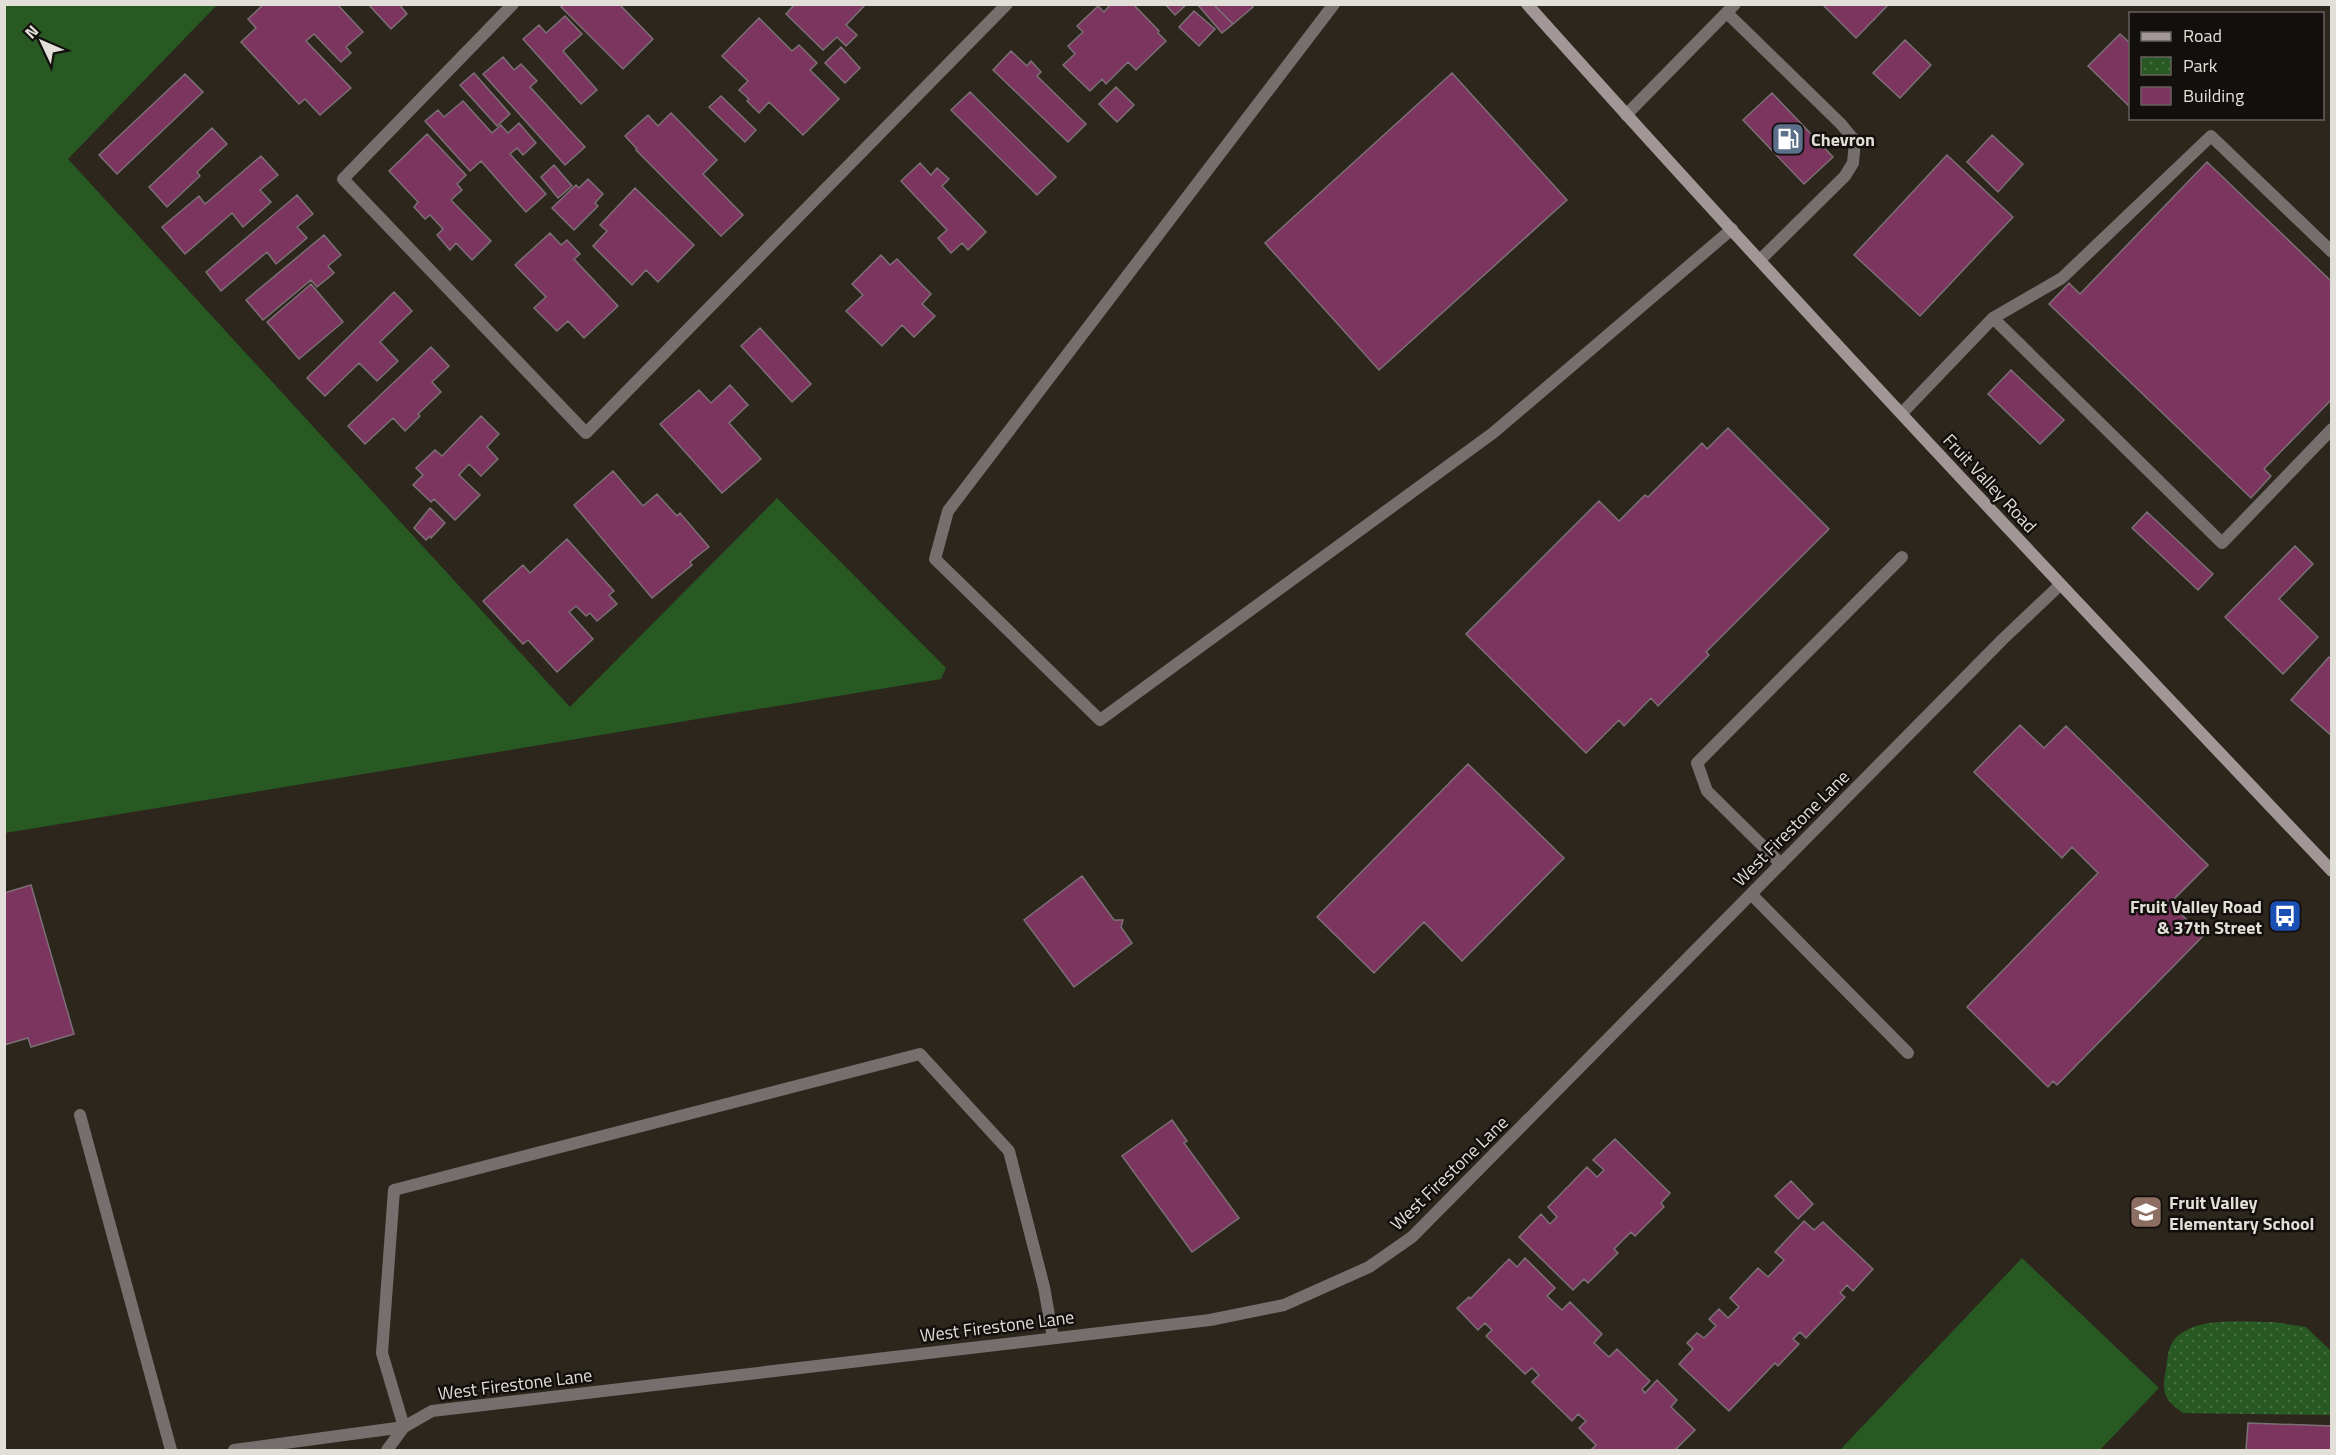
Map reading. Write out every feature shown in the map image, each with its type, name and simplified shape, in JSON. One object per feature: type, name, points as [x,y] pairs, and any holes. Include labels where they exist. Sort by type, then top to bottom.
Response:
[{"type":"main road","name":"Fruit Valley Road","points":[[1527,4],[1626,115],[2060,585],[2331,871]]},
{"type":"street","points":[[513,4],[343,179],[586,433],[1007,4]]},
{"type":"street","points":[[1334,4],[948,511],[935,559],[1100,720],[1493,433],[1732,229]]},
{"type":"street","points":[[1626,115],[1731,9],[1841,123],[1855,141],[1853,162],[1845,176],[1760,260]]},
{"type":"street","points":[[1902,413],[1993,318],[2062,278],[2211,136],[2331,252]]},
{"type":"street","points":[[1993,318],[2222,543],[2331,429]]},
{"type":"street","points":[[1781,864],[1707,791],[1697,763],[1902,557]]},
{"type":"street","name":"West Firestone Lane","points":[[387,1450],[404,1428],[432,1411],[1210,1320],[1284,1305],[1369,1267],[1413,1237],[2003,639],[2060,585]]},
{"type":"street","points":[[1751,894],[1908,1053]]},
{"type":"street","points":[[234,1450],[404,1428],[382,1353],[394,1190],[920,1054],[1009,1151],[1044,1287],[1053,1338]]},
{"type":"street","points":[[80,1115],[171,1450]]},
{"type":"green space","points":[[5,4],[217,5],[68,159],[570,707],[777,498],[946,668],[941,679],[5,833]]},
{"type":"green space","points":[[2022,1258],[2159,1388],[2100,1450],[1840,1450]]},
{"type":"green space","points":[[2216,1322],[2274,1322],[2306,1327],[2331,1351],[2331,1415],[2183,1413],[2166,1397],[2164,1388],[2168,1353],[2177,1336],[2188,1329]]},
{"type":"building","points":[[264,4],[337,4],[363,32],[346,47],[351,53],[341,62],[314,34],[306,41],[351,88],[320,115],[305,99],[299,104],[241,42],[256,28],[248,19]]},
{"type":"building","points":[[368,4],[399,4],[407,14],[391,29]]},
{"type":"building","points":[[563,4],[619,4],[653,39],[623,69],[561,7]]},
{"type":"building","points":[[795,4],[866,4],[846,25],[857,35],[846,46],[837,37],[823,50],[786,14]]},
{"type":"building","points":[[1111,4],[1133,4],[1166,41],[1136,70],[1128,62],[1106,84],[1102,79],[1090,91],[1063,65],[1075,54],[1068,46],[1083,32],[1077,26],[1098,6],[1104,12]]},
{"type":"building","points":[[1165,4],[1187,4],[1175,15]]},
{"type":"building","points":[[1197,4],[1213,4],[1233,24],[1222,33]]},
{"type":"building","points":[[1213,4],[1250,4],[1253,7],[1233,24]]},
{"type":"building","points":[[1822,4],[1889,4],[1856,38]]},
{"type":"building","points":[[1194,11],[1215,29],[1199,46],[1179,27]]},
{"type":"building","points":[[565,16],[582,34],[563,51],[597,90],[581,104],[523,39],[539,25],[546,33]]},
{"type":"building","points":[[759,18],[792,51],[799,45],[817,63],[810,70],[839,99],[803,135],[769,102],[759,113],[739,90],[748,81],[722,56]]},
{"type":"building","points":[[2120,34],[2129,42],[2129,106],[2088,66]]},
{"type":"building","points":[[1905,40],[1931,65],[1900,98],[1873,73]]},
{"type":"building","points":[[841,47],[860,68],[845,83],[825,63]]},
{"type":"building","points":[[1011,51],[1027,66],[1031,61],[1041,72],[1037,76],[1086,124],[1068,142],[993,70]]},
{"type":"building","points":[[503,57],[514,70],[521,64],[537,81],[530,87],[585,147],[565,165],[483,74]]},
{"type":"building","points":[[474,73],[510,114],[497,126],[460,85]]},
{"type":"building","points":[[1452,73],[1567,200],[1379,370],[1265,243]]},
{"type":"building","points":[[185,74],[203,92],[117,174],[99,155]]},
{"type":"building","points":[[1116,87],[1134,105],[1117,122],[1099,104]]},
{"type":"building","points":[[970,92],[1056,177],[1037,195],[951,110]]},
{"type":"building","name":"Chevron","points":[[1772,93],[1833,157],[1804,184],[1743,120]]},
{"type":"building","points":[[721,96],[756,130],[745,142],[709,107]]},
{"type":"building","points":[[463,101],[492,133],[501,125],[508,133],[519,123],[536,143],[523,155],[517,148],[510,154],[546,194],[526,212],[481,161],[470,171],[425,121],[438,110],[444,117]]},
{"type":"building","points":[[671,113],[717,160],[703,174],[743,215],[721,236],[625,136],[648,115],[658,126]]},
{"type":"building","points":[[212,128],[227,144],[197,172],[200,176],[167,207],[149,187]]},
{"type":"building","points":[[427,134],[466,175],[457,184],[462,190],[451,200],[491,241],[472,260],[456,243],[450,250],[437,235],[443,229],[430,215],[425,219],[414,207],[418,202],[389,171]]},
{"type":"building","points":[[1992,135],[2023,164],[1998,192],[1967,162]]},
{"type":"building","points":[[1947,155],[2013,217],[1920,316],[1854,255]]},
{"type":"building","points":[[261,156],[278,175],[260,190],[271,202],[243,227],[232,213],[185,254],[162,227],[199,196],[205,204]]},
{"type":"building","points":[[2207,162],[2332,282],[2332,399],[2264,469],[2271,476],[2251,498],[2049,304],[2069,283],[2080,294]]},
{"type":"building","points":[[920,163],[931,175],[937,168],[949,179],[942,186],[986,232],[968,250],[962,243],[951,253],[938,238],[947,230],[901,181]]},
{"type":"building","points":[[554,165],[572,186],[558,198],[541,177]]},
{"type":"building","points":[[588,179],[603,194],[595,203],[598,206],[574,230],[552,208],[576,185],[579,188]]},
{"type":"building","points":[[635,188],[694,245],[658,282],[646,270],[632,285],[593,246],[607,231],[600,225]]},
{"type":"building","points":[[297,195],[313,214],[297,227],[307,238],[276,264],[267,252],[221,291],[206,272]]},
{"type":"building","points":[[550,233],[561,245],[567,240],[580,254],[574,259],[618,306],[584,338],[568,321],[557,331],[534,308],[546,297],[515,265]]},
{"type":"building","points":[[324,235],[341,255],[328,266],[334,273],[317,287],[311,280],[263,320],[246,300]]},
{"type":"building","points":[[881,255],[890,265],[897,259],[931,294],[922,304],[935,316],[914,337],[902,325],[882,346],[846,311],[863,295],[852,284]]},
{"type":"building","points":[[311,284],[343,322],[299,359],[267,322]]},
{"type":"building","points":[[394,292],[412,311],[380,342],[398,361],[377,381],[359,363],[325,396],[307,378]]},
{"type":"building","points":[[760,328],[811,384],[792,402],[741,346]]},
{"type":"building","points":[[431,347],[449,366],[432,382],[441,392],[418,414],[420,416],[405,431],[393,418],[365,444],[348,426]]},
{"type":"building","points":[[2011,370],[2064,420],[2040,444],[1988,394]]},
{"type":"building","points":[[730,385],[748,405],[729,423],[761,459],[722,493],[660,424],[699,390],[711,403]]},
{"type":"building","points":[[481,416],[499,434],[487,447],[498,459],[481,476],[469,464],[459,475],[480,495],[455,520],[434,499],[431,502],[413,485],[423,475],[416,468],[435,450],[442,456]]},
{"type":"building","points":[[1728,428],[1829,529],[1706,652],[1709,655],[1658,706],[1651,698],[1624,726],[1619,720],[1586,753],[1466,634],[1599,501],[1619,521],[1645,495],[1648,497],[1702,443],[1707,449]]},
{"type":"building","points":[[613,471],[643,506],[657,494],[677,516],[680,513],[709,547],[690,562],[692,565],[652,598],[574,505]]},
{"type":"building","points":[[430,508],[445,523],[431,538],[430,536],[426,540],[414,528]]},
{"type":"building","points":[[2147,512],[2213,574],[2198,590],[2132,528]]},
{"type":"building","points":[[567,539],[614,591],[609,595],[617,604],[597,621],[590,613],[586,616],[576,606],[569,612],[593,639],[557,672],[528,640],[523,644],[483,601],[523,565],[530,573]]},
{"type":"building","points":[[2295,546],[2313,564],[2279,599],[2318,637],[2283,674],[2225,617]]},
{"type":"building","points":[[2329,657],[2332,659],[2332,736],[2291,700]]},
{"type":"building","points":[[2020,725],[2044,748],[2066,726],[2208,865],[2170,903],[2203,936],[2057,1085],[2053,1081],[2048,1087],[1967,1007],[2098,873],[2072,847],[2062,858],[1974,772]]},
{"type":"building","points":[[1468,764],[1564,858],[1462,961],[1424,922],[1374,973],[1317,917]]},
{"type":"building","points":[[1082,876],[1114,920],[1123,920],[1121,927],[1132,943],[1074,987],[1024,920]]},
{"type":"building","points":[[31,885],[74,1034],[31,1047],[28,1038],[4,1045],[4,893]]},
{"type":"building","points":[[1172,1120],[1187,1141],[1184,1143],[1239,1218],[1192,1252],[1122,1156]]},
{"type":"building","points":[[1615,1139],[1670,1193],[1661,1203],[1664,1207],[1635,1236],[1631,1232],[1614,1249],[1618,1253],[1588,1283],[1584,1279],[1573,1290],[1519,1237],[1541,1214],[1550,1224],[1557,1217],[1548,1207],[1587,1167],[1597,1177],[1604,1170],[1593,1160]]},
{"type":"building","points":[[1791,1181],[1813,1204],[1798,1219],[1775,1196]]},
{"type":"building","points":[[1804,1221],[1814,1230],[1823,1222],[1873,1269],[1853,1291],[1847,1285],[1840,1293],[1845,1297],[1806,1338],[1800,1332],[1793,1339],[1799,1344],[1778,1366],[1775,1363],[1729,1411],[1679,1364],[1693,1349],[1687,1343],[1697,1333],[1704,1338],[1716,1326],[1709,1319],[1719,1309],[1728,1318],[1739,1307],[1730,1298],[1758,1268],[1768,1277],[1784,1260],[1775,1252]]},
{"type":"building","points":[[1525,1258],[1555,1288],[1547,1296],[1562,1310],[1570,1302],[1602,1334],[1594,1343],[1609,1357],[1617,1349],[1650,1381],[1642,1389],[1645,1393],[1657,1380],[1677,1400],[1671,1407],[1695,1430],[1675,1450],[1591,1450],[1596,1445],[1579,1428],[1586,1421],[1578,1414],[1572,1421],[1532,1382],[1539,1375],[1532,1368],[1525,1374],[1486,1336],[1492,1330],[1485,1323],[1478,1330],[1457,1308],[1469,1297],[1470,1299],[1509,1259],[1517,1267]]},
{"type":"building","points":[[2248,1423],[2332,1426],[2332,1450],[2246,1450]]},
{"type":"place","name":"Chevron","points":[[1788,139]]},
{"type":"place","name":"Fruit Valley Road & 37th Street","points":[[2285,916]]},
{"type":"place","name":"Fruit Valley Elementary School","points":[[2146,1212]]}]
